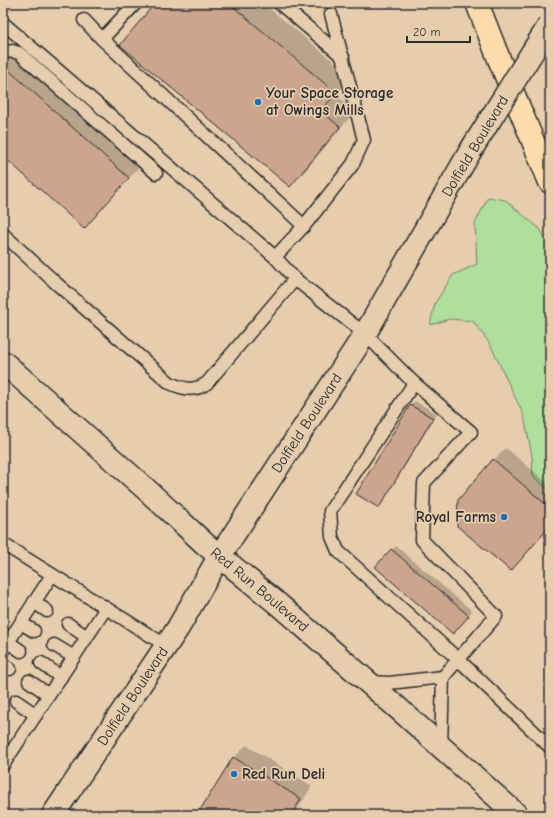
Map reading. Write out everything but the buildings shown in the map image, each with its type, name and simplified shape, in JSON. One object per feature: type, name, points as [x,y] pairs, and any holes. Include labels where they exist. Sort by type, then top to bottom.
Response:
[{"type":"highway","points":[[477,3],[550,182]]},
{"type":"main road","name":"Dolfield Boulevard","points":[[53,815],[178,628],[220,557],[366,334],[470,150],[550,24]]},
{"type":"main road","name":"Red Run Boulevard","points":[[3,362],[148,490],[220,557],[278,604],[368,682],[517,815]]},
{"type":"lane","points":[[102,39],[136,3]]},
{"type":"lane","points":[[279,3],[343,57]]},
{"type":"lane","points":[[275,258],[304,226],[353,164],[364,140],[331,14]]},
{"type":"lane","points":[[84,20],[102,39],[304,226]]},
{"type":"lane","points":[[3,23],[275,258],[295,279],[366,334],[414,383],[471,432],[424,483],[422,540],[496,616],[443,677],[389,683],[368,682]]},
{"type":"lane","points":[[3,53],[19,53],[156,173]]},
{"type":"lane","points":[[3,234],[57,284],[170,382],[181,388],[199,388],[207,383],[295,279]]},
{"type":"lane","points":[[414,383],[330,511],[332,537],[338,551],[459,660],[550,747]]},
{"type":"lane","points":[[3,544],[166,646]]},
{"type":"lane","points":[[21,651],[6,646],[52,575]]},
{"type":"lane","points":[[34,602],[48,611]]},
{"type":"lane","points":[[3,765],[7,750],[36,715],[106,608]]},
{"type":"lane","points":[[21,623],[34,631]]},
{"type":"lane","points":[[68,624],[87,636]]},
{"type":"lane","points":[[54,644],[74,657]]},
{"type":"lane","points":[[41,663],[61,677]]},
{"type":"lane","points":[[441,747],[443,677]]},
{"type":"lane","points":[[29,681],[49,695]]},
{"type":"lane","points":[[16,701],[36,715]]},
{"type":"green space","points":[[488,197],[505,200],[541,230],[550,252],[550,491],[533,476],[532,456],[524,416],[490,344],[473,321],[449,319],[430,325],[435,303],[453,275],[477,264],[475,224]]},
{"type":"place","name":"Your Space Storage at Owings Mills","points":[[258,102]]},
{"type":"place","name":"Royal Farms","points":[[504,517]]},
{"type":"place","name":"Red Run Deli","points":[[234,774]]}]
